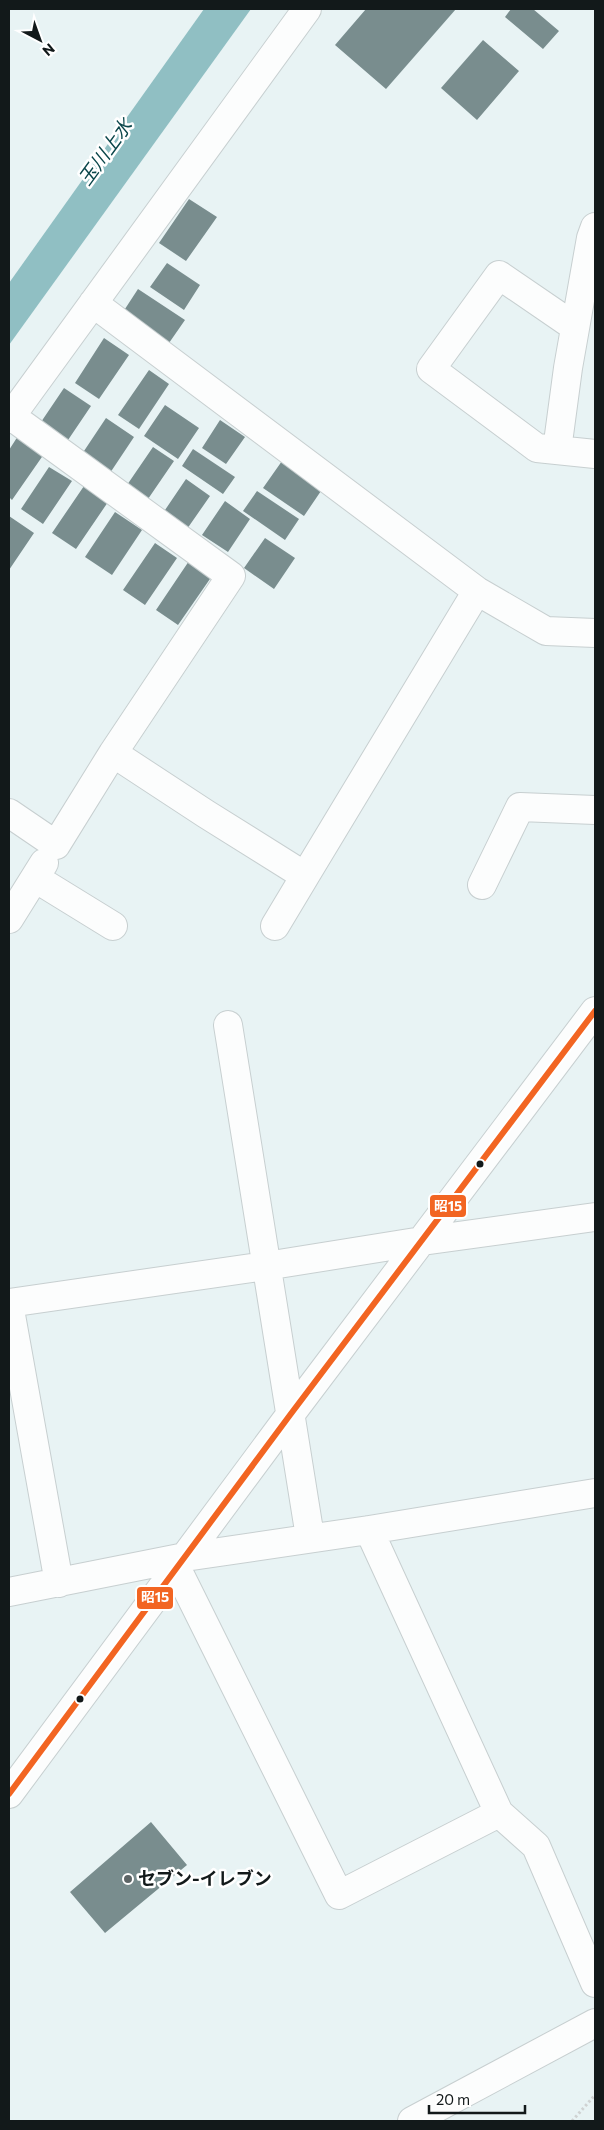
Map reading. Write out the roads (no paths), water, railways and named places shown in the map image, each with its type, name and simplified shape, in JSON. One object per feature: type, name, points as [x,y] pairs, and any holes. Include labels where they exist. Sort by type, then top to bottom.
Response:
[{"type":"street","points":[[9,919],[113,753],[231,576],[10,417],[307,9]]},
{"type":"street","points":[[557,450],[575,327],[591,238],[595,227]]},
{"type":"street","points":[[575,327],[499,276],[431,369],[538,448],[595,454]]},
{"type":"street","points":[[93,303],[477,591],[546,631],[595,633]]},
{"type":"street","points":[[275,926],[477,591]]},
{"type":"street","points":[[113,753],[305,876]]},
{"type":"street","points":[[482,885],[520,807],[595,810]]},
{"type":"street","points":[[9,813],[56,845]]},
{"type":"street","points":[[34,878],[113,926]]},
{"type":"street","points":[[9,1794],[290,1415],[595,1011]]},
{"type":"street","points":[[228,1025],[310,1537]]},
{"type":"street","points":[[59,1583],[9,1304],[422,1241],[595,1217]]},
{"type":"street","points":[[9,1592],[181,1563],[310,1537],[369,1530],[595,1493]]},
{"type":"street","points":[[369,1530],[499,1813],[536,1846],[595,1983]]},
{"type":"street","points":[[181,1563],[339,1895],[499,1813]]},
{"type":"street","points":[[412,2121],[595,2023]]},
{"type":"water","name":"玉川上水","points":[[204,9],[251,9],[9,345],[9,283]]},
{"type":"place","name":"セブン-イレブン","points":[[128,1879]]}]
